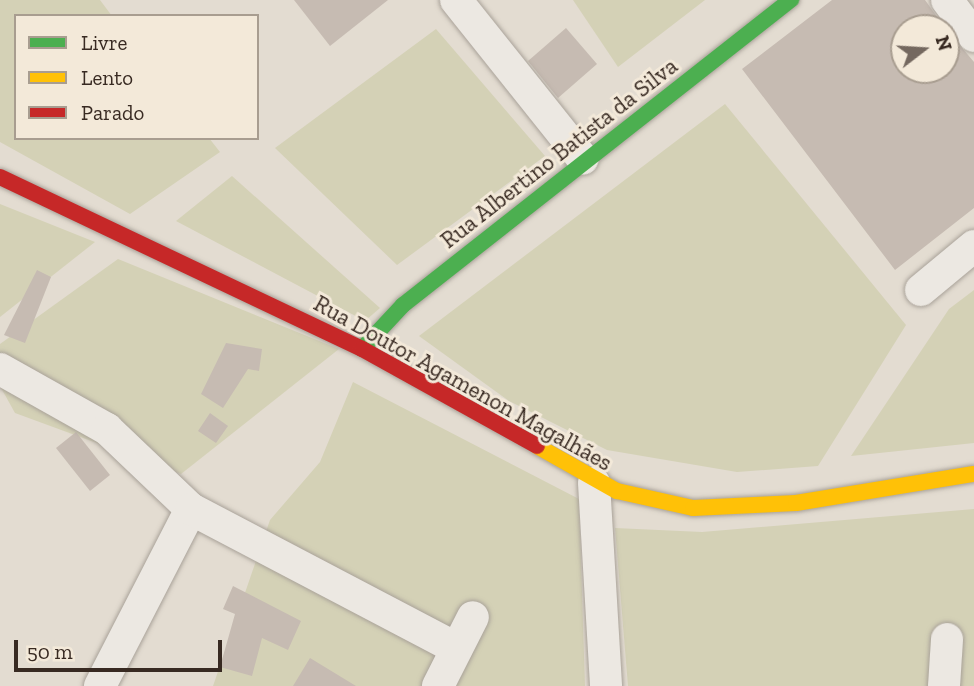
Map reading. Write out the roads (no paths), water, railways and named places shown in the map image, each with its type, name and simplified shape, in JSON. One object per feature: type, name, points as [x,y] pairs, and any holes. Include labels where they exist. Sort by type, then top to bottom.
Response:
[{"type":"street","points":[[456,0],[583,159]]},
{"type":"street","points":[[947,0],[974,36]]},
{"type":"street","name":"Rua Albertino Batista da Silva","points":[[362,349],[403,305],[771,6]]},
{"type":"street","name":"Rua Doutor Agamenon Magalhães","points":[[0,177],[362,349],[594,483],[693,508],[796,503],[974,474]]},
{"type":"street","points":[[921,290],[974,246]]},
{"type":"street","points":[[0,369],[107,429],[191,509],[456,648]]},
{"type":"street","points":[[594,483],[606,686]]},
{"type":"street","points":[[100,686],[191,509]]},
{"type":"street","points":[[438,686],[473,617]]},
{"type":"street","points":[[944,686],[947,639]]}]
